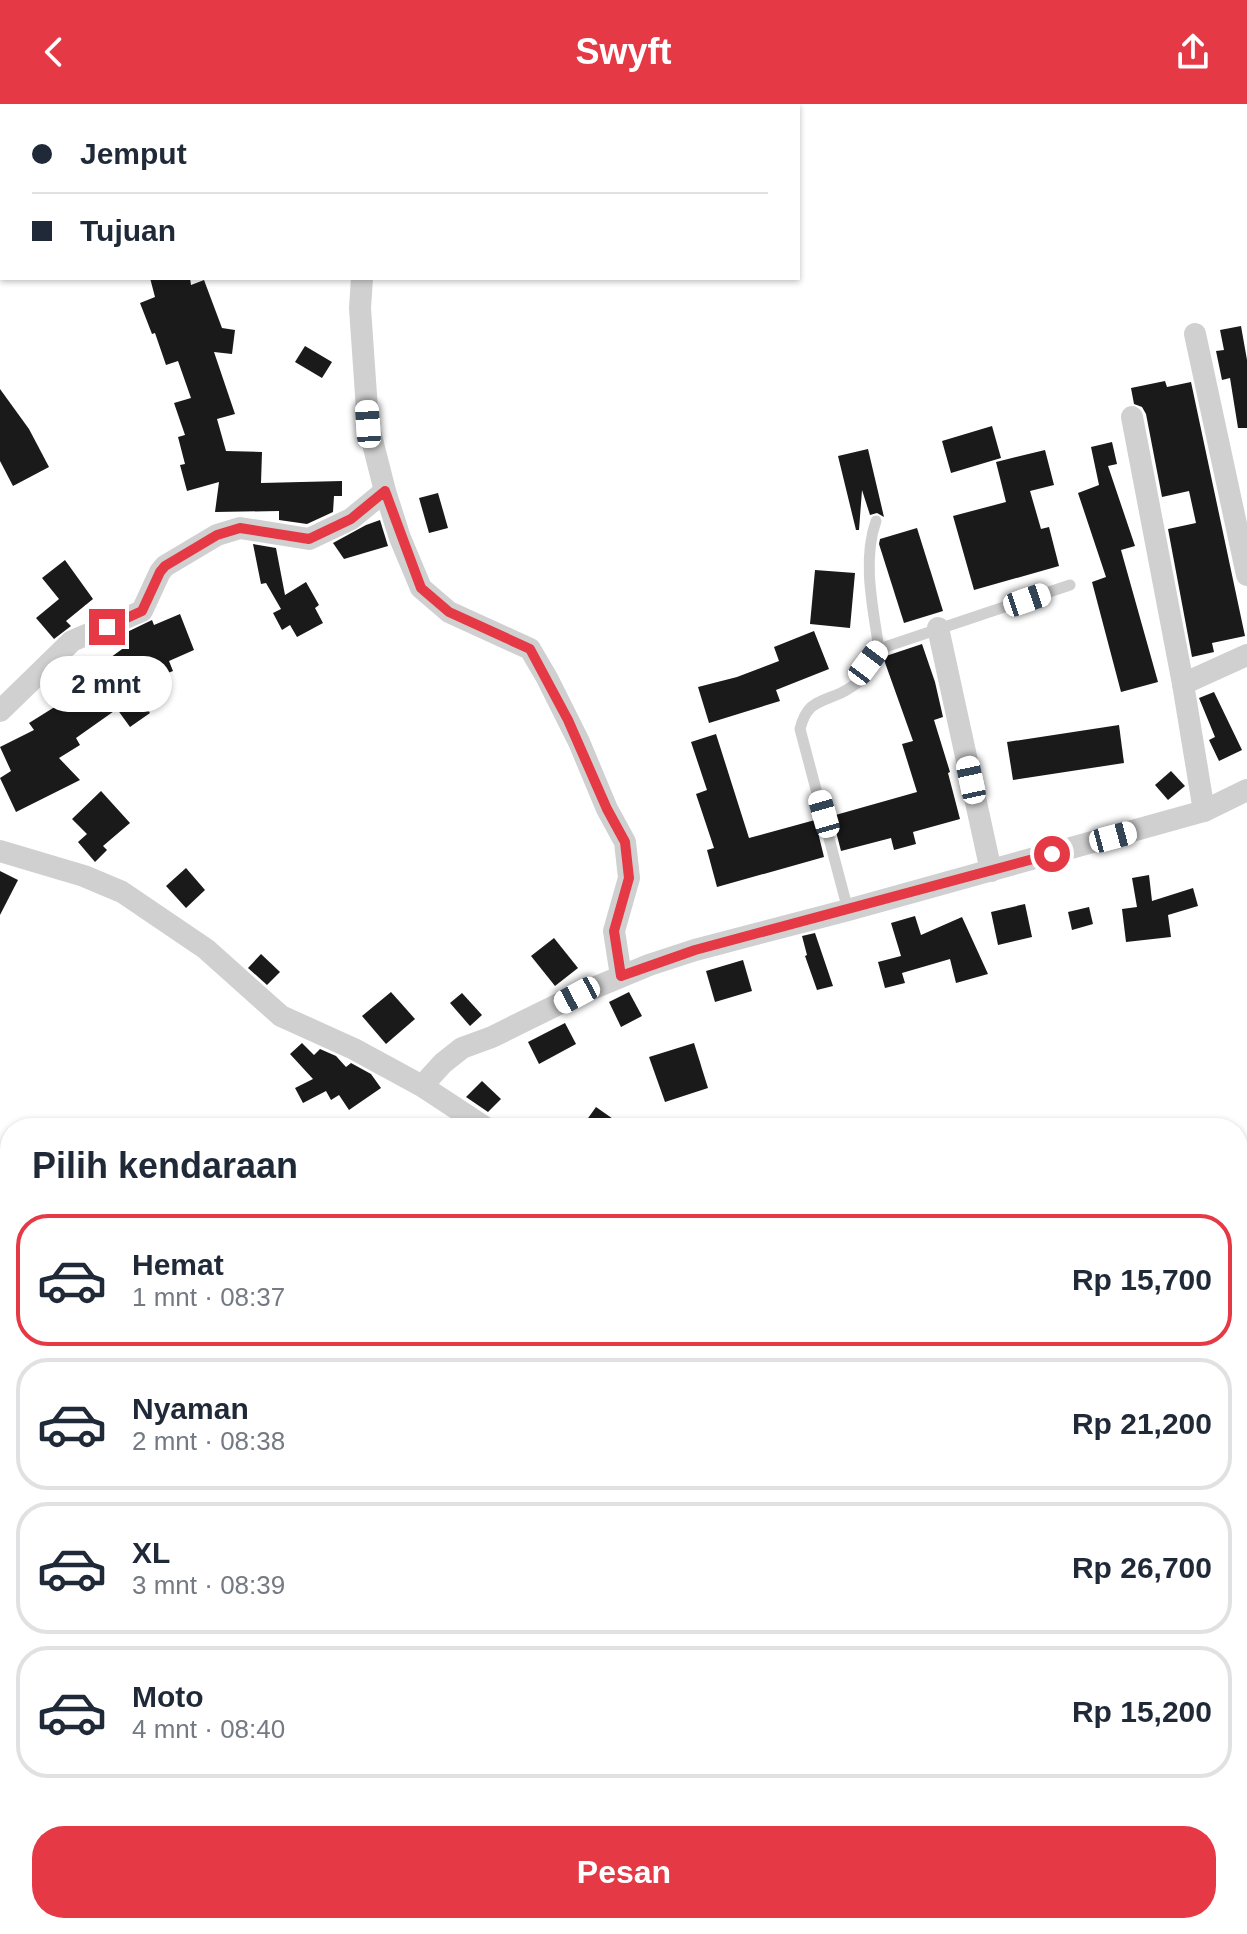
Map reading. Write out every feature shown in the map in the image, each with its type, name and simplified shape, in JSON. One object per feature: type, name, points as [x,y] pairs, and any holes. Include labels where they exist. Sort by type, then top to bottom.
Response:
[{"type":"street","points":[[362,280],[360,308],[368,424],[385,491],[421,588],[449,612],[530,649],[572,729],[625,842],[629,878],[614,931],[621,976]]},
{"type":"street","points":[[1195,334],[1247,575]]},
{"type":"street","points":[[1132,417],[1204,811]]},
{"type":"street","points":[[0,711],[72,641],[142,611],[165,566],[217,535],[240,528],[309,539],[351,519],[385,491]]},
{"type":"street","points":[[938,628],[991,871]]},
{"type":"street","points":[[1183,684],[1247,655]]},
{"type":"street","points":[[422,1086],[462,1048],[621,976],[695,950],[1204,811],[1247,790]]},
{"type":"street","points":[[0,851],[84,876],[122,892],[206,949],[281,1016],[354,1049],[422,1086],[471,1118]]},
{"type":"lane","points":[[876,521],[872,532],[870,583],[879,649]]},
{"type":"lane","points":[[848,910],[800,729],[804,714],[816,702],[843,692],[863,679],[868,663],[879,649],[1070,585]]},
{"type":"building","points":[[151,280],[190,280],[191,285],[204,280],[222,328],[235,330],[232,354],[214,352],[235,414],[217,419],[226,451],[262,452],[261,483],[342,481],[342,496],[334,496],[333,512],[307,524],[279,520],[279,511],[215,512],[219,482],[187,491],[180,465],[185,464],[178,437],[185,435],[174,403],[191,398],[178,361],[166,365],[140,303],[155,297]]},
{"type":"building","points":[[1241,326],[1247,360],[1247,428],[1238,428],[1230,378],[1222,380],[1216,351],[1224,350],[1220,330]]},
{"type":"building","points":[[305,346],[332,362],[322,378],[295,362]]},
{"type":"building","points":[[1165,381],[1167,387],[1191,382],[1245,636],[1212,643],[1214,652],[1192,657],[1168,529],[1196,523],[1189,491],[1162,497],[1146,414],[1142,407],[1134,404],[1131,388]]},
{"type":"building","points":[[0,389],[29,429],[49,467],[13,486],[0,461]]},
{"type":"building","points":[[992,426],[1001,458],[951,473],[942,441]]},
{"type":"building","points":[[1112,442],[1117,464],[1108,466],[1135,546],[1121,550],[1158,682],[1121,692],[1092,582],[1106,577],[1078,493],[1099,485],[1091,447]]},
{"type":"building","points":[[868,449],[884,517],[877,513],[870,515],[862,490],[859,530],[856,530],[838,456]]},
{"type":"building","points":[[1045,450],[1054,485],[1030,491],[1041,529],[1049,527],[1059,566],[974,590],[953,516],[1006,502],[996,462]]},
{"type":"building","points":[[438,493],[448,528],[429,533],[419,498]]},
{"type":"building","points":[[380,520],[388,546],[344,559],[333,543]]},
{"type":"building","points":[[917,528],[943,611],[904,623],[879,544],[880,539]]},
{"type":"building","points":[[253,544],[276,548],[285,595],[306,582],[319,605],[315,608],[323,623],[297,637],[290,625],[282,630],[273,613],[281,609],[266,583],[261,584]]},
{"type":"building","points":[[65,560],[93,599],[66,621],[71,626],[54,639],[36,618],[59,599],[42,578]]},
{"type":"building","points":[[815,570],[855,573],[850,628],[810,624]]},
{"type":"building","points":[[180,614],[194,650],[169,661],[173,671],[132,688],[150,713],[130,727],[117,709],[76,738],[80,745],[59,758],[80,780],[16,812],[0,778],[11,771],[0,747],[34,730],[29,723],[61,703],[50,688],[63,678],[83,705],[116,681],[103,663],[129,644],[125,633],[152,620],[154,625]]},
{"type":"building","points":[[814,631],[829,669],[776,690],[780,701],[709,723],[698,687],[779,661],[774,647]]},
{"type":"building","points":[[922,644],[943,717],[934,720],[960,819],[913,832],[916,844],[894,850],[891,838],[841,851],[832,816],[917,792],[902,744],[913,741],[883,657]]},
{"type":"building","points":[[1214,692],[1242,750],[1219,761],[1209,740],[1215,737],[1199,698]]},
{"type":"building","points":[[1119,725],[1124,763],[1013,780],[1007,742]]},
{"type":"building","points":[[716,734],[749,838],[815,820],[824,857],[717,887],[707,850],[714,848],[696,794],[707,790],[691,742]]},
{"type":"building","points":[[1171,771],[1185,786],[1168,800],[1155,785]]},
{"type":"building","points":[[101,791],[130,823],[103,846],[107,850],[95,862],[78,842],[87,834],[72,819]]},
{"type":"building","points":[[186,868],[205,890],[186,908],[166,886]]},
{"type":"building","points":[[0,871],[18,880],[0,915]]},
{"type":"building","points":[[1149,875],[1152,901],[1193,888],[1198,906],[1168,915],[1171,937],[1126,942],[1122,909],[1137,907],[1132,878]]},
{"type":"building","points":[[1025,904],[1032,937],[998,945],[991,912]]},
{"type":"building","points":[[1089,907],[1093,924],[1072,930],[1068,912]]},
{"type":"building","points":[[915,916],[921,935],[962,917],[988,974],[956,983],[950,959],[902,973],[905,983],[885,988],[878,962],[901,956],[891,923]]},
{"type":"building","points":[[815,933],[833,986],[817,990],[805,956],[802,936]]},
{"type":"building","points":[[554,938],[578,968],[555,986],[531,956]]},
{"type":"building","points":[[261,954],[280,972],[267,985],[248,968]]},
{"type":"building","points":[[743,960],[752,991],[715,1002],[706,971]]},
{"type":"building","points":[[391,992],[415,1019],[386,1044],[362,1016]]},
{"type":"building","points":[[629,992],[642,1016],[621,1027],[609,1002]]},
{"type":"building","points":[[462,993],[482,1015],[470,1026],[450,1003]]},
{"type":"building","points":[[565,1023],[576,1044],[539,1064],[528,1042]]},
{"type":"building","points":[[302,1043],[314,1055],[320,1049],[336,1056],[346,1067],[351,1063],[371,1074],[381,1088],[349,1110],[339,1095],[331,1100],[326,1091],[303,1103],[295,1088],[313,1079],[290,1054]]},
{"type":"building","points":[[694,1043],[708,1088],[665,1102],[649,1057]]},
{"type":"building","points":[[482,1081],[501,1099],[488,1112],[466,1097]]},
{"type":"building","points":[[596,1107],[612,1118],[588,1118]]},
{"type":"route","points":[[107,627],[142,611],[165,566],[217,535],[240,528],[309,539],[351,519],[385,491],[421,588],[449,612],[530,649],[579,742],[607,809],[625,842],[629,878],[614,931],[621,976],[695,950],[1052,854]]}]
